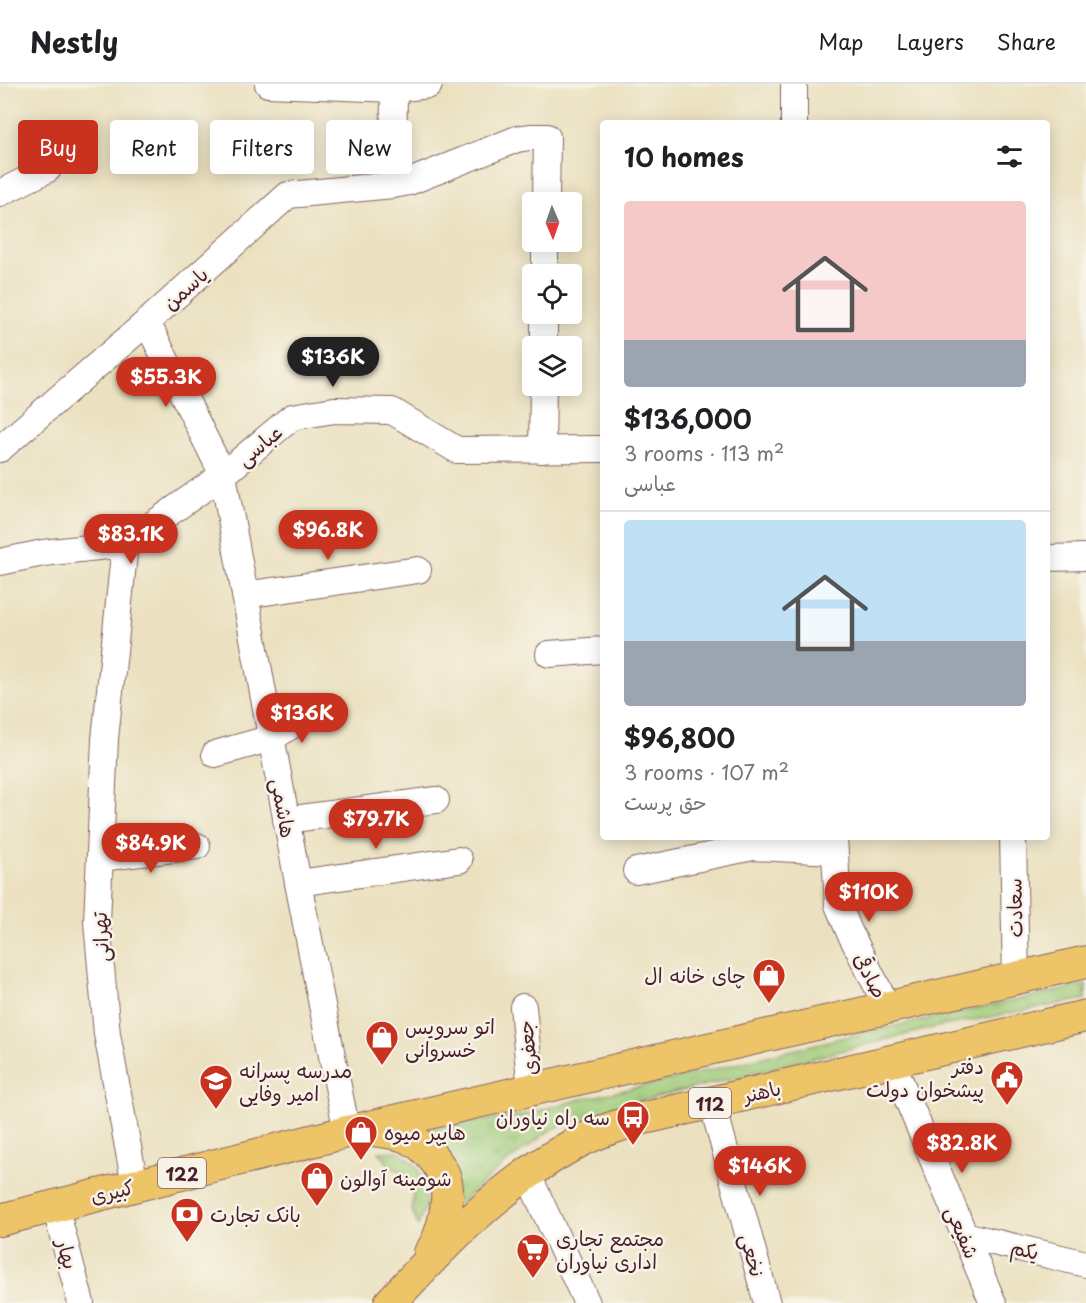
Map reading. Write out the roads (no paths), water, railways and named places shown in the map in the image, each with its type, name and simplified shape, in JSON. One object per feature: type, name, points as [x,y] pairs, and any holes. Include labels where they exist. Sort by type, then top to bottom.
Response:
[{"type":"main road","points":[[356,1130],[1086,962]]},
{"type":"main road","name":"باهنر","points":[[399,1294],[465,1226],[504,1192],[571,1146],[601,1132],[636,1120],[1086,1016]]},
{"type":"main road","points":[[356,1130],[398,1134],[416,1142],[444,1175],[447,1202],[443,1227],[433,1250],[399,1294]]},
{"type":"main road","name":"کبیری","points":[[0,1220],[356,1130]]},
{"type":"street","points":[[268,84],[394,89],[429,85]]},
{"type":"street","points":[[794,84],[794,120]]},
{"type":"street","points":[[393,185],[394,89]]},
{"type":"street","name":"یاسمن","points":[[0,449],[147,322],[288,195],[409,182],[517,139],[530,136],[547,137],[546,192]]},
{"type":"street","points":[[0,193],[38,174]]},
{"type":"street","name":"هاشمی","points":[[147,322],[223,475],[298,883],[356,1130]]},
{"type":"street","points":[[542,450],[543,396]]},
{"type":"street","name":"عباسی","points":[[0,562],[44,553],[124,544],[223,475],[292,417],[334,410],[393,411],[457,450],[600,449]]},
{"type":"street","name":"تهرانی","points":[[124,544],[105,739],[97,922],[107,1034],[135,1185]]},
{"type":"street","points":[[1050,558],[1086,557]]},
{"type":"street","points":[[245,595],[418,570]]},
{"type":"street","points":[[549,654],[600,650]]},
{"type":"street","points":[[215,754],[272,738],[309,714]]},
{"type":"street","points":[[286,820],[436,800]]},
{"type":"street","name":"سعادت","points":[[1013,840],[1016,978]]},
{"type":"street","points":[[636,871],[753,842],[834,844]]},
{"type":"street","name":"صادقی","points":[[834,844],[838,904],[849,932],[888,1008]]},
{"type":"street","points":[[100,858],[197,846]]},
{"type":"street","points":[[298,883],[459,860]]},
{"type":"street","name":"جعفری","points":[[523,1007],[531,1090]]},
{"type":"street","name":"شفیعی","points":[[892,1062],[993,1303]]},
{"type":"street","name":"نخعی","points":[[712,1102],[767,1303]]},
{"type":"street","points":[[528,1175],[587,1303]]},
{"type":"street","name":"بهار","points":[[55,1206],[81,1303]]},
{"type":"street","name":"یکم","points":[[964,1235],[1086,1264]]},
{"type":"place","name":"چای خانه ال","points":[[769,1004]]},
{"type":"place","name":"اتو سرویس خسروانی","points":[[382,1066]]},
{"type":"place","name":"دفتر پیشخوان دولت","points":[[1007,1106]]},
{"type":"place","name":"مدرسه پسرانه امیر وفایی","points":[[216,1110]]},
{"type":"place","name":"سه راه نیاوران","points":[[633,1146]]},
{"type":"place","name":"هایپر میوه","points":[[361,1161]]},
{"type":"place","name":"شومینه آوالون","points":[[317,1207]]},
{"type":"place","name":"بانک تجارت","points":[[187,1243]]},
{"type":"place","name":"مجتمع تجاری اداری نیاوران","points":[[533,1279]]}]
